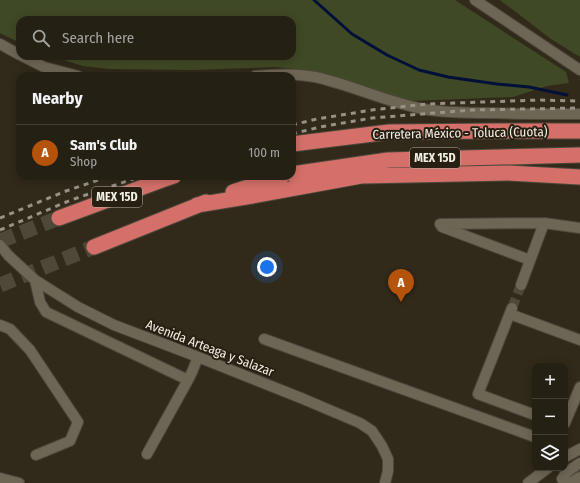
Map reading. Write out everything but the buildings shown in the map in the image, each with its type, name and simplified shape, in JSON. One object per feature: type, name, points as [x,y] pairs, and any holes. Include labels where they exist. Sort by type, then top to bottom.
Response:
[{"type":"highway","name":"Carretera México - Toluca (Cuota)","points":[[296,144],[390,132],[495,130],[580,131]]},
{"type":"highway","name":"Carretera México - Toluca (Cuota)","points":[[296,173],[388,160],[580,155]]},
{"type":"highway","points":[[197,205],[361,176],[508,173],[580,177]]},
{"type":"highway","name":"MEX 15D","points":[[59,218],[162,180]]},
{"type":"highway","name":"MEX 15D","points":[[94,247],[197,205],[270,180]]},
{"type":"street","points":[[475,0],[580,70]]},
{"type":"street","points":[[0,44],[16,53]]},
{"type":"street","points":[[29,60],[44,67],[63,72]]},
{"type":"street","points":[[296,74],[315,77],[398,103],[422,109],[449,113],[580,114]]},
{"type":"street","points":[[530,260],[442,227],[440,224],[544,224],[580,228]]},
{"type":"street","points":[[521,286],[544,224]]},
{"type":"street","name":"Avenida Arteaga y Salazar","points":[[0,245],[8,255],[35,280],[78,307],[114,325],[198,357],[360,423],[372,431],[382,446],[388,459],[388,471],[385,483]]},
{"type":"street","points":[[35,280],[40,302],[46,312],[188,380]]},
{"type":"street","points":[[532,414],[478,394],[511,311],[580,340]]},
{"type":"street","points":[[0,325],[10,329],[30,350],[78,422],[70,440],[36,455]]},
{"type":"street","points":[[264,339],[532,436]]},
{"type":"street","points":[[147,454],[188,380],[198,357]]},
{"type":"street","points":[[568,418],[576,404],[580,387]]},
{"type":"street","points":[[568,448],[578,450]]},
{"type":"street","points":[[568,455],[578,450]]},
{"type":"street","points":[[564,483],[562,479],[567,472],[580,463]]},
{"type":"street","points":[[528,483],[544,471]]},
{"type":"street","points":[[570,483],[580,477]]},
{"type":"street","points":[[0,478],[19,483]]},
{"type":"green space","points":[[0,0],[455,0],[566,72],[569,83],[547,86],[513,97],[409,101],[312,71],[276,67],[192,70],[110,69],[83,66],[64,60],[296,60],[296,16],[16,16],[16,41],[0,33]]},
{"type":"green space","points":[[500,0],[580,0],[580,57],[551,39]]},
{"type":"waterway","points":[[314,0],[352,34],[387,55],[419,70],[448,77],[529,87],[567,95]]},
{"type":"tunnel","points":[[0,241],[59,218]]},
{"type":"tunnel","points":[[0,285],[94,247]]},
{"type":"tunnel","points":[[512,308],[521,285]]},
{"type":"railway","points":[[296,124],[372,110],[427,104],[539,100],[580,101]]},
{"type":"railway","points":[[296,133],[320,127],[372,118],[472,110],[580,108]]},
{"type":"railway","points":[[0,218],[66,191],[98,180]]},
{"type":"railway","points":[[0,230],[71,200],[130,180]]},
{"type":"place","name":"Sam's Club","points":[[401,302]]}]
